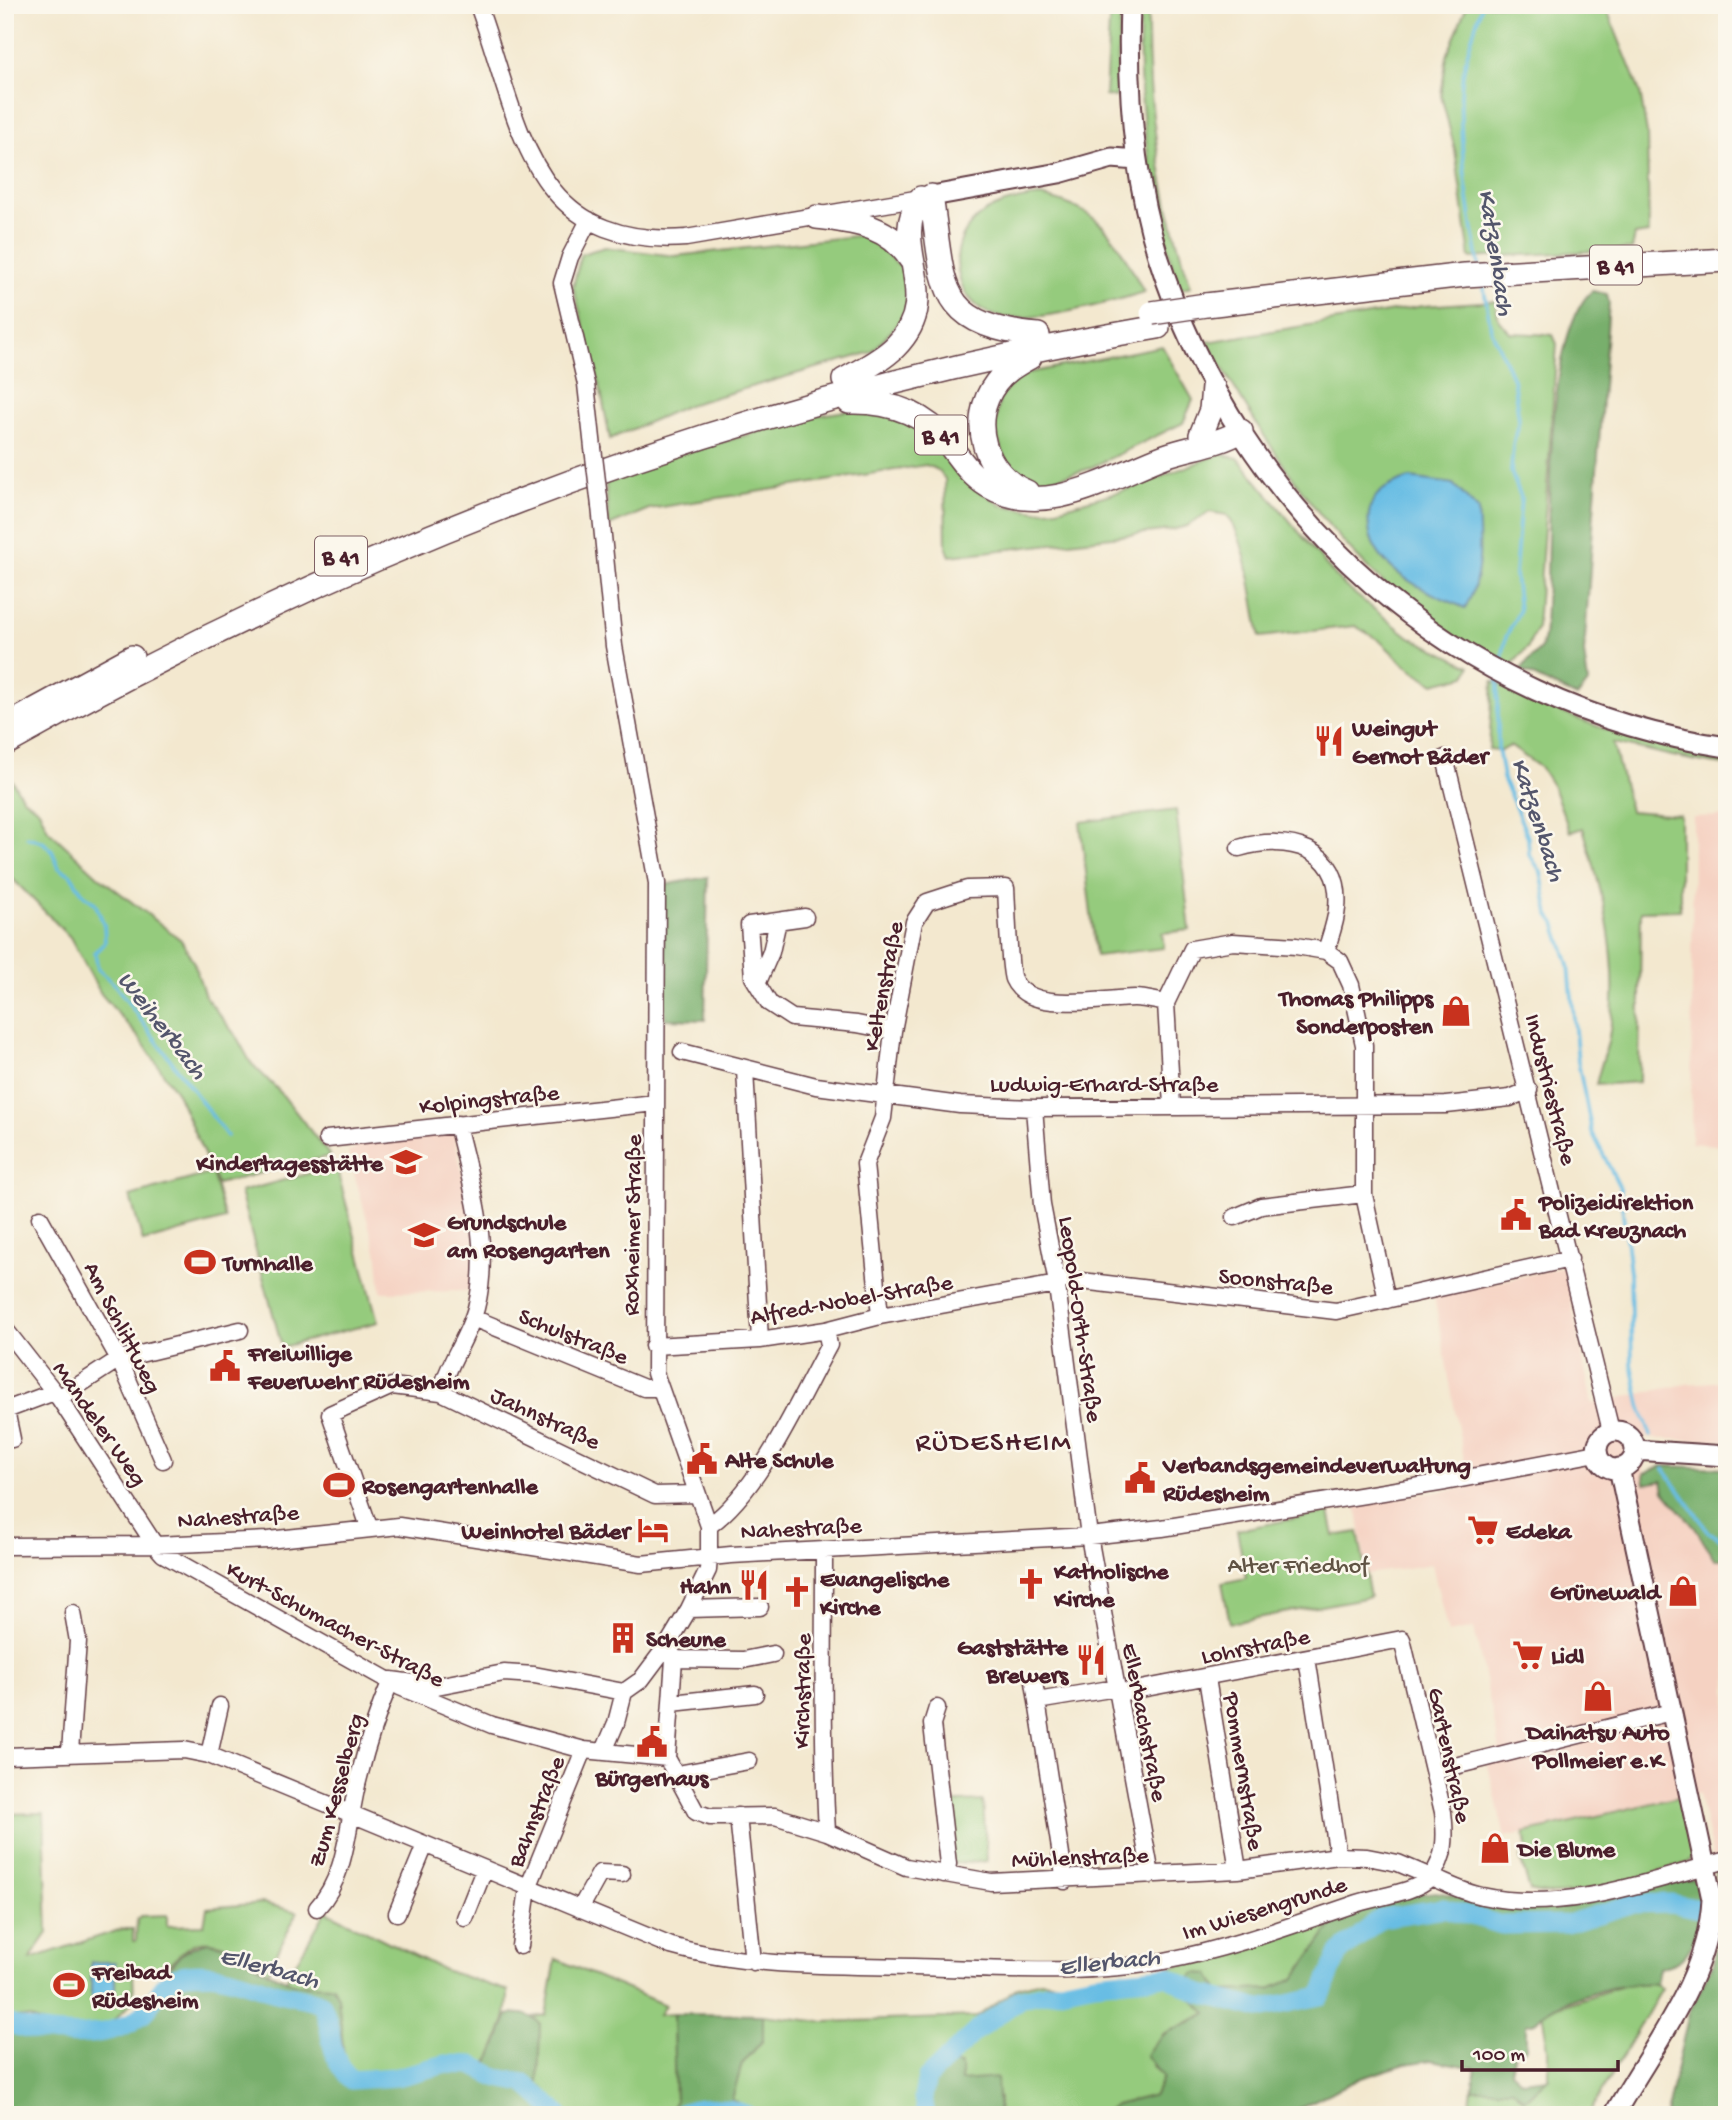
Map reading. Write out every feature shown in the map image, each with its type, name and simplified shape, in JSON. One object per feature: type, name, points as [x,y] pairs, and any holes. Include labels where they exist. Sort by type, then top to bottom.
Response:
[{"type":"highway","name":"B 41","points":[[844,380],[887,354],[906,333],[918,296],[908,227],[912,211],[926,197]]},
{"type":"highway","name":"B 41","points":[[926,197],[943,276],[959,307],[974,321],[993,329],[1042,341]]},
{"type":"highway","points":[[817,216],[857,222],[882,231],[901,246],[914,266]]},
{"type":"highway","name":"B 41","points":[[5,726],[190,627],[316,567],[417,524],[607,452],[693,423],[844,380],[1209,312],[1466,282],[1727,260]]},
{"type":"highway","name":"B 41","points":[[1508,279],[1727,274]]},
{"type":"highway","name":"B 41","points":[[5,744],[197,641],[409,544],[617,464],[814,402],[1042,341]]},
{"type":"highway","name":"B 41","points":[[1042,341],[997,382],[983,410],[982,431],[986,451],[1003,477],[1020,489],[1051,497]]},
{"type":"highway","points":[[1201,435],[1211,410],[1213,387]]},
{"type":"highway","name":"B 41","points":[[814,402],[865,401],[898,407],[935,429],[971,474],[989,487],[1019,497],[1051,497]]},
{"type":"highway","points":[[1167,456],[1201,435],[1238,427]]},
{"type":"highway","points":[[1051,497],[1082,489],[1167,456],[1220,441],[1238,427]]},
{"type":"main road","points":[[1130,5],[1132,116],[1138,163],[1158,256],[1186,332],[1213,387],[1267,471],[1338,555],[1383,595],[1459,649],[1534,690],[1636,728],[1727,747]]},
{"type":"main road","points":[[1097,162],[1119,140],[1132,116]]},
{"type":"main road","points":[[1059,173],[1120,158],[1138,163]]},
{"type":"main road","points":[[926,197],[1059,173],[1138,163]]},
{"type":"main road","points":[[1611,1431],[1628,1435],[1635,1450],[1630,1462],[1619,1468],[1602,1463],[1597,1452],[1602,1437],[1611,1431]]},
{"type":"main road","points":[[1635,1450],[1727,1456]]},
{"type":"main road","points":[[1614,2115],[1686,1993],[1711,1925],[1712,1899],[1619,1468]]},
{"type":"street","points":[[478,5],[527,152],[551,188],[589,220],[632,235],[673,239],[926,197]]},
{"type":"street","name":"Roxheimer Straße","points":[[589,220],[570,257],[562,283],[586,384],[614,646],[657,883],[659,973],[653,1346],[659,1388],[709,1526],[708,1570],[671,1651],[641,1680],[624,1692]]},
{"type":"street","name":"Industriestraße","points":[[1445,758],[1611,1431]]},
{"type":"street","points":[[1239,848],[1260,842],[1297,845],[1315,851],[1323,859],[1335,879],[1337,908],[1326,951]]},
{"type":"street","name":"Keltenstraße","points":[[880,1316],[865,1164],[883,1118],[892,1031],[914,922],[927,902],[967,889],[1006,888],[1011,977],[1022,992],[1050,1000],[1097,1003],[1134,998],[1166,1003]]},
{"type":"street","points":[[806,917],[749,925],[753,977],[769,1003],[792,1018],[857,1024],[892,1031]]},
{"type":"street","points":[[758,982],[771,952],[778,921]]},
{"type":"street","points":[[1171,1106],[1166,1003],[1192,949],[1233,942],[1326,951],[1340,961],[1351,985],[1364,1045],[1364,1194],[1387,1300]]},
{"type":"street","name":"Ludwig-Erhard-Straße","points":[[682,1052],[816,1087],[885,1097],[1034,1108],[1446,1105],[1510,1098],[1529,1090]]},
{"type":"street","points":[[745,1070],[760,1340]]},
{"type":"street","name":"Kolpingstraße","points":[[327,1139],[655,1103]]},
{"type":"street","name":"Leopold-Orth-Straße","points":[[1034,1108],[1042,1205],[1056,1281],[1089,1536]]},
{"type":"street","points":[[441,1392],[446,1372],[473,1318],[483,1272],[476,1206],[457,1124]]},
{"type":"street","points":[[1235,1217],[1261,1206],[1364,1194]]},
{"type":"street","name":"Am Schlittweg","points":[[40,1218],[119,1359],[163,1460]]},
{"type":"street","name":"Soonstraße","points":[[1056,1281],[1336,1311],[1570,1259]]},
{"type":"street","name":"Alfred-Nobel-Straße","points":[[653,1346],[760,1340],[826,1330],[880,1316],[1056,1281]]},
{"type":"street","name":"Schulstraße","points":[[473,1318],[643,1388],[659,1388]]},
{"type":"street","name":"Mandeler Weg","points":[[5,1329],[57,1395],[155,1545]]},
{"type":"street","points":[[12,1439],[6,1410],[57,1395],[119,1359],[240,1330]]},
{"type":"street","points":[[709,1526],[737,1500],[770,1451],[829,1345],[826,1330]]},
{"type":"street","name":"Jahnstraße","points":[[369,1527],[330,1414],[392,1385],[441,1392],[655,1495],[697,1494]]},
{"type":"street","name":"Nahestraße","points":[[5,1546],[155,1545],[268,1540],[399,1525],[641,1564],[824,1550],[1089,1536],[1292,1507],[1597,1452]]},
{"type":"street","name":"Ellerbachstraße","points":[[1089,1536],[1151,1875]]},
{"type":"street","name":"Kurt-Schumacher-Straße","points":[[155,1545],[202,1578],[400,1687],[492,1725],[584,1750],[667,1758]]},
{"type":"street","name":"Kirchstraße","points":[[824,1550],[825,1624],[822,1662],[827,1832]]},
{"type":"street","points":[[689,1609],[760,1607]]},
{"type":"street","points":[[70,1752],[78,1641],[73,1613]]},
{"type":"street","name":"Lohrstraße","points":[[1037,1701],[1116,1688],[1125,1692],[1208,1678],[1402,1639]]},
{"type":"street","name":"Gartenstraße","points":[[1402,1639],[1435,1771],[1446,1840],[1441,1862],[1432,1877]]},
{"type":"street","points":[[667,1758],[672,1703],[671,1651],[743,1660],[773,1654]]},
{"type":"street","points":[[1307,1658],[1338,1856]]},
{"type":"street","points":[[391,1680],[437,1686],[504,1673],[534,1675],[624,1692],[616,1723],[604,1751]]},
{"type":"street","name":"Pommernstraße","points":[[1208,1678],[1238,1870]]},
{"type":"street","name":"Zum Kesselberg","points":[[317,1908],[330,1894],[339,1870],[367,1746],[391,1680]]},
{"type":"street","points":[[1034,1682],[1065,1881]]},
{"type":"street","points":[[672,1703],[755,1694]]},
{"type":"street","points":[[209,1755],[220,1706]]},
{"type":"street","points":[[937,1708],[932,1724],[948,1864],[944,1874]]},
{"type":"street","points":[[1435,1771],[1671,1712]]},
{"type":"street","name":"Im Wiesengrunde","points":[[5,1756],[184,1750],[209,1755],[671,1946],[706,1956],[753,1962],[1016,1969],[1132,1965],[1238,1943],[1374,1897],[1423,1885],[1432,1877]]},
{"type":"street","name":"Bahnstraße","points":[[527,1888],[584,1750]]},
{"type":"street","name":"Mühlenstraße","points":[[667,1758],[696,1812],[710,1817],[775,1816],[827,1832],[906,1867],[991,1882],[1065,1881],[1238,1870],[1338,1856],[1367,1857],[1398,1863],[1432,1877]]},
{"type":"street","points":[[677,1774],[749,1761]]},
{"type":"street","points":[[738,1816],[753,1962]]},
{"type":"street","points":[[397,1913],[425,1845]]},
{"type":"street","points":[[1432,1877],[1481,1896],[1529,1902],[1566,1900],[1727,1860]]},
{"type":"street","points":[[465,1918],[484,1870]]},
{"type":"street","points":[[580,1909],[600,1873],[622,1874]]},
{"type":"street","points":[[520,1946],[527,1888]]},
{"type":"shaded area","points":[[1727,816],[1727,1146],[1691,1143],[1693,817]]},
{"type":"shaded area","points":[[453,1131],[473,1218],[477,1291],[381,1292],[378,1258],[348,1152],[355,1150],[355,1139]]},
{"type":"shaded area","points":[[1564,1267],[1592,1404],[1686,1384],[1727,1381],[1727,1441],[1641,1438],[1645,1483],[1662,1480],[1664,1491],[1695,1528],[1715,1560],[1727,1558],[1727,1855],[1713,1858],[1699,1793],[1505,1837],[1485,1753],[1500,1749],[1474,1628],[1448,1633],[1432,1564],[1367,1574],[1356,1505],[1469,1487],[1434,1296]]},
{"type":"green space","points":[[1110,5],[1121,5],[1116,97],[1105,96]]},
{"type":"green space","points":[[1141,5],[1148,5],[1153,112],[1163,183],[1191,286],[1179,289],[1160,219],[1147,149],[1140,77]]},
{"type":"green space","points":[[1467,5],[1605,5],[1640,92],[1647,133],[1649,233],[1635,235],[1632,249],[1470,258],[1455,150],[1441,95],[1447,56]]},
{"type":"green space","points":[[1040,196],[1080,209],[1106,229],[1125,256],[1144,292],[1093,306],[1035,317],[1003,317],[988,313],[975,304],[966,293],[957,265],[963,236],[972,223],[986,211],[1012,201]]},
{"type":"green space","points":[[864,235],[906,271],[907,314],[872,352],[688,405],[610,439],[600,386],[573,287],[581,254],[605,247],[675,256]]},
{"type":"green space","points":[[1592,291],[1607,294],[1609,302],[1584,653],[1588,683],[1577,697],[1520,670],[1541,648],[1544,637],[1551,453],[1556,401],[1563,354],[1575,316]]},
{"type":"green space","points":[[1495,301],[1499,321],[1511,333],[1553,335],[1557,344],[1537,628],[1528,647],[1510,667],[1457,639],[1411,607],[1370,570],[1333,530],[1299,486],[1267,440],[1207,342],[1423,306]]},
{"type":"green space","points":[[1162,346],[1193,400],[1183,423],[1088,469],[1038,483],[1008,465],[994,430],[1000,398],[1018,375]]},
{"type":"green space","points":[[865,408],[921,425],[968,482],[1001,505],[1036,511],[1057,509],[1132,488],[1220,454],[1238,458],[1341,583],[1408,636],[1470,666],[1466,676],[1434,684],[1404,664],[1379,640],[1355,626],[1260,637],[1245,557],[1227,515],[1209,512],[1187,526],[1171,530],[950,556],[946,547],[945,479],[938,470],[926,465],[649,509],[609,526],[605,475],[814,416]]},
{"type":"green space","points":[[1493,681],[1607,730],[1668,748],[1727,757],[1727,765],[1684,759],[1613,743],[1630,811],[1680,815],[1680,910],[1641,911],[1639,1082],[1596,1085],[1609,1037],[1613,984],[1609,931],[1598,880],[1583,828],[1570,832],[1553,787],[1541,768],[1510,746],[1501,751],[1489,750]]},
{"type":"green space","points":[[10,777],[22,797],[39,810],[48,830],[98,876],[181,940],[194,963],[205,996],[236,1036],[251,1063],[281,1093],[330,1156],[217,1184],[178,1095],[141,1040],[101,994],[70,937],[5,871],[5,780]]},
{"type":"green space","points":[[1176,810],[1190,930],[1162,933],[1164,948],[1096,956],[1080,822]]},
{"type":"green space","points":[[708,877],[705,1020],[665,1019],[663,885]]},
{"type":"green space","points":[[336,1166],[378,1322],[282,1347],[240,1192]]},
{"type":"green space","points":[[212,1173],[225,1219],[143,1242],[130,1196]]},
{"type":"green space","points":[[1662,1466],[1727,1468],[1727,1558],[1715,1560],[1695,1528],[1664,1491],[1662,1481],[1645,1484],[1644,1474]]},
{"type":"green space","name":"Alter Friedhof","points":[[1329,1512],[1334,1536],[1358,1532],[1370,1597],[1230,1623],[1222,1583],[1246,1578],[1237,1530]]},
{"type":"green space","points":[[1683,1796],[1696,1852],[1688,1863],[1586,1891],[1546,1894],[1530,1891],[1520,1857],[1527,1853],[1524,1833]]},
{"type":"green space","points":[[983,1801],[987,1861],[948,1864],[942,1803]]},
{"type":"green space","points":[[44,1813],[48,1933],[30,1959],[122,1929],[133,1929],[133,1941],[136,1941],[137,1919],[141,1916],[167,1915],[167,1926],[204,1925],[207,1908],[263,1903],[297,1912],[268,1972],[251,1959],[219,1943],[198,1943],[188,1947],[163,1970],[133,1971],[134,2000],[107,2027],[51,2027],[29,2018],[5,2016],[5,1814]]},
{"type":"green space","points":[[1727,1868],[1727,2115],[1666,2115],[1689,2013],[1713,1964],[1722,1904],[1716,1871]]},
{"type":"green space","points":[[1697,1878],[1699,1910],[1692,1944],[1680,1960],[1659,1968],[1656,1984],[1628,1985],[1591,1993],[1557,2006],[1535,2023],[1526,2025],[1526,2049],[1515,2051],[1511,2071],[1522,2081],[1548,2078],[1524,2100],[1513,2089],[1472,2089],[1476,2068],[1431,2060],[1406,2064],[1361,2078],[1284,2115],[1098,2115],[1116,2105],[1155,2095],[1163,2077],[1146,2055],[1167,2033],[1207,2013],[1189,1996],[1187,1982],[1195,1973],[1210,1974],[1219,1991],[1270,1989],[1294,1979],[1337,1918],[1398,1896],[1436,1892],[1521,1907],[1565,1907]]},
{"type":"green space","points":[[326,1911],[444,1970],[508,1991],[505,2018],[487,2063],[476,2071],[444,2067],[420,2077],[396,2082],[346,2079],[338,1997],[311,1984],[295,1984],[286,1980]]},
{"type":"green space","points":[[1337,1918],[1294,1979],[1270,1989],[1189,1996],[1208,2013],[1163,2034],[1152,2065],[1163,2077],[1155,2095],[1116,2105],[1098,2115],[999,2115],[999,2097],[967,2083],[951,2083],[918,2093],[917,2115],[760,2115],[732,2099],[742,2064],[763,2040],[763,2015],[824,2022],[977,2017],[1018,1987],[1041,1981],[1068,1984],[1211,1959]]},
{"type":"green space","points":[[210,1942],[229,1947],[268,1972],[295,1984],[333,1986],[338,1997],[346,2079],[396,2082],[420,2077],[444,2067],[473,2071],[489,2060],[508,2015],[530,2016],[540,2024],[538,2083],[567,2115],[5,2115],[5,2017],[69,2028],[108,2024],[126,2016],[142,2004],[185,1951]]},
{"type":"green space","points":[[556,1959],[665,2005],[659,2015],[673,2014],[675,2102],[668,2115],[567,2115],[538,2083],[540,2024],[533,2017],[546,2015]]},
{"type":"green space","points":[[1638,1981],[1656,1984],[1662,1989],[1588,2115],[1468,2115],[1472,2089],[1514,2089],[1548,2078],[1548,2049],[1542,2012]]},
{"type":"green space","points":[[673,2014],[763,2015],[763,2040],[742,2064],[732,2099],[760,2115],[668,2115],[675,2102]]},
{"type":"green space","points":[[946,2062],[961,2065],[961,2081],[997,2078],[999,2115],[917,2115],[921,2079]]},
{"type":"water","points":[[1410,478],[1453,484],[1478,510],[1478,573],[1465,608],[1399,574],[1375,548],[1369,532],[1369,514],[1373,500],[1389,486]]},
{"type":"water","points":[[91,1962],[115,1962],[115,2000],[91,2000]]},
{"type":"waterway","name":"Katzenbach","points":[[1479,265],[1463,158],[1461,94],[1466,60],[1482,5]]},
{"type":"waterway","name":"Katzenbach","points":[[1483,283],[1491,329],[1513,379],[1519,419],[1511,472],[1521,497],[1515,574],[1519,611],[1506,637],[1501,664]]},
{"type":"waterway","name":"Katzenbach","points":[[1498,679],[1498,748],[1503,778],[1528,837],[1529,854],[1541,872],[1549,915],[1555,923],[1569,965],[1578,1062],[1592,1132],[1620,1188],[1630,1273],[1632,1364],[1640,1405],[1651,1436]]},
{"type":"waterway","name":"Weiherbach","points":[[27,837],[43,842],[52,851],[59,868],[70,874],[84,895],[95,903],[104,925],[105,942],[95,953],[98,969],[115,985],[227,1136]]},
{"type":"waterway","name":"Katzenbach","points":[[1664,1469],[1709,1532],[1727,1543]]},
{"type":"waterway","name":"Ellerbach","points":[[926,2115],[923,2097],[927,2078],[976,2031],[1021,1998],[1095,1983],[1167,1976],[1199,1993],[1259,2009],[1321,1996],[1339,1953],[1381,1918],[1444,1908],[1502,1925],[1567,1924],[1631,1904],[1671,1903],[1727,1915]]},
{"type":"waterway","name":"Ellerbach","points":[[5,2022],[39,2032],[59,2034],[80,2035],[119,2028],[135,2020],[148,2008],[165,1984],[175,1977],[193,1973],[217,1975],[322,2004],[334,2053],[351,2080],[397,2077],[446,2064],[472,2065],[498,2078],[524,2083],[560,2115]]},
{"type":"waterway","name":"Ellerbach","points":[[678,2115],[694,2109],[712,2108],[747,2115]]},
{"type":"place","name":"Weingut Gernot Bäder","points":[[1329,741]]},
{"type":"place","name":"Thomas Philipps Sonderposten","points":[[1456,1011]]},
{"type":"place","name":"Kindertagesstätte","points":[[406,1162]]},
{"type":"place","name":"Polizeidirektion Bad Kreuznach","points":[[1516,1215]]},
{"type":"place","name":"Grundschule am Rosengarten","points":[[424,1235]]},
{"type":"place","name":"Turnhalle","points":[[200,1262]]},
{"type":"place","name":"Freiwillige Feuerwehr Rüdesheim","points":[[225,1366]]},
{"type":"place","name":"Alte Schule","points":[[702,1459]]},
{"type":"place","name":"Verbandsgemeindeverwaltung Rüdesheim","points":[[1140,1478]]},
{"type":"place","name":"Rosengartenhalle","points":[[339,1485]]},
{"type":"place","name":"Weinhotel Bäder","points":[[653,1530]]},
{"type":"place","name":"Edeka","points":[[1483,1530]]},
{"type":"place","name":"Katholische Kirche","points":[[1031,1584]]},
{"type":"place","name":"Hahn","points":[[754,1585]]},
{"type":"place","name":"Grünewald","points":[[1683,1591]]},
{"type":"place","name":"Evangelische Kirche","points":[[797,1592]]},
{"type":"place","name":"Scheune","points":[[623,1638]]},
{"type":"place","name":"Lidl","points":[[1528,1655]]},
{"type":"place","name":"Gaststätte Brewers","points":[[1091,1660]]},
{"type":"place","name":"Daihatsu Auto Pollmeier e.K","points":[[1598,1696]]},
{"type":"place","name":"Bürgerhaus","points":[[652,1742]]},
{"type":"place","name":"Die Blume","points":[[1495,1848]]},
{"type":"place","name":"Freibad Rüdesheim","points":[[69,1985]]},
{"type":"district","name":"RÜDESHEIM","points":[[994,1440]]}]
